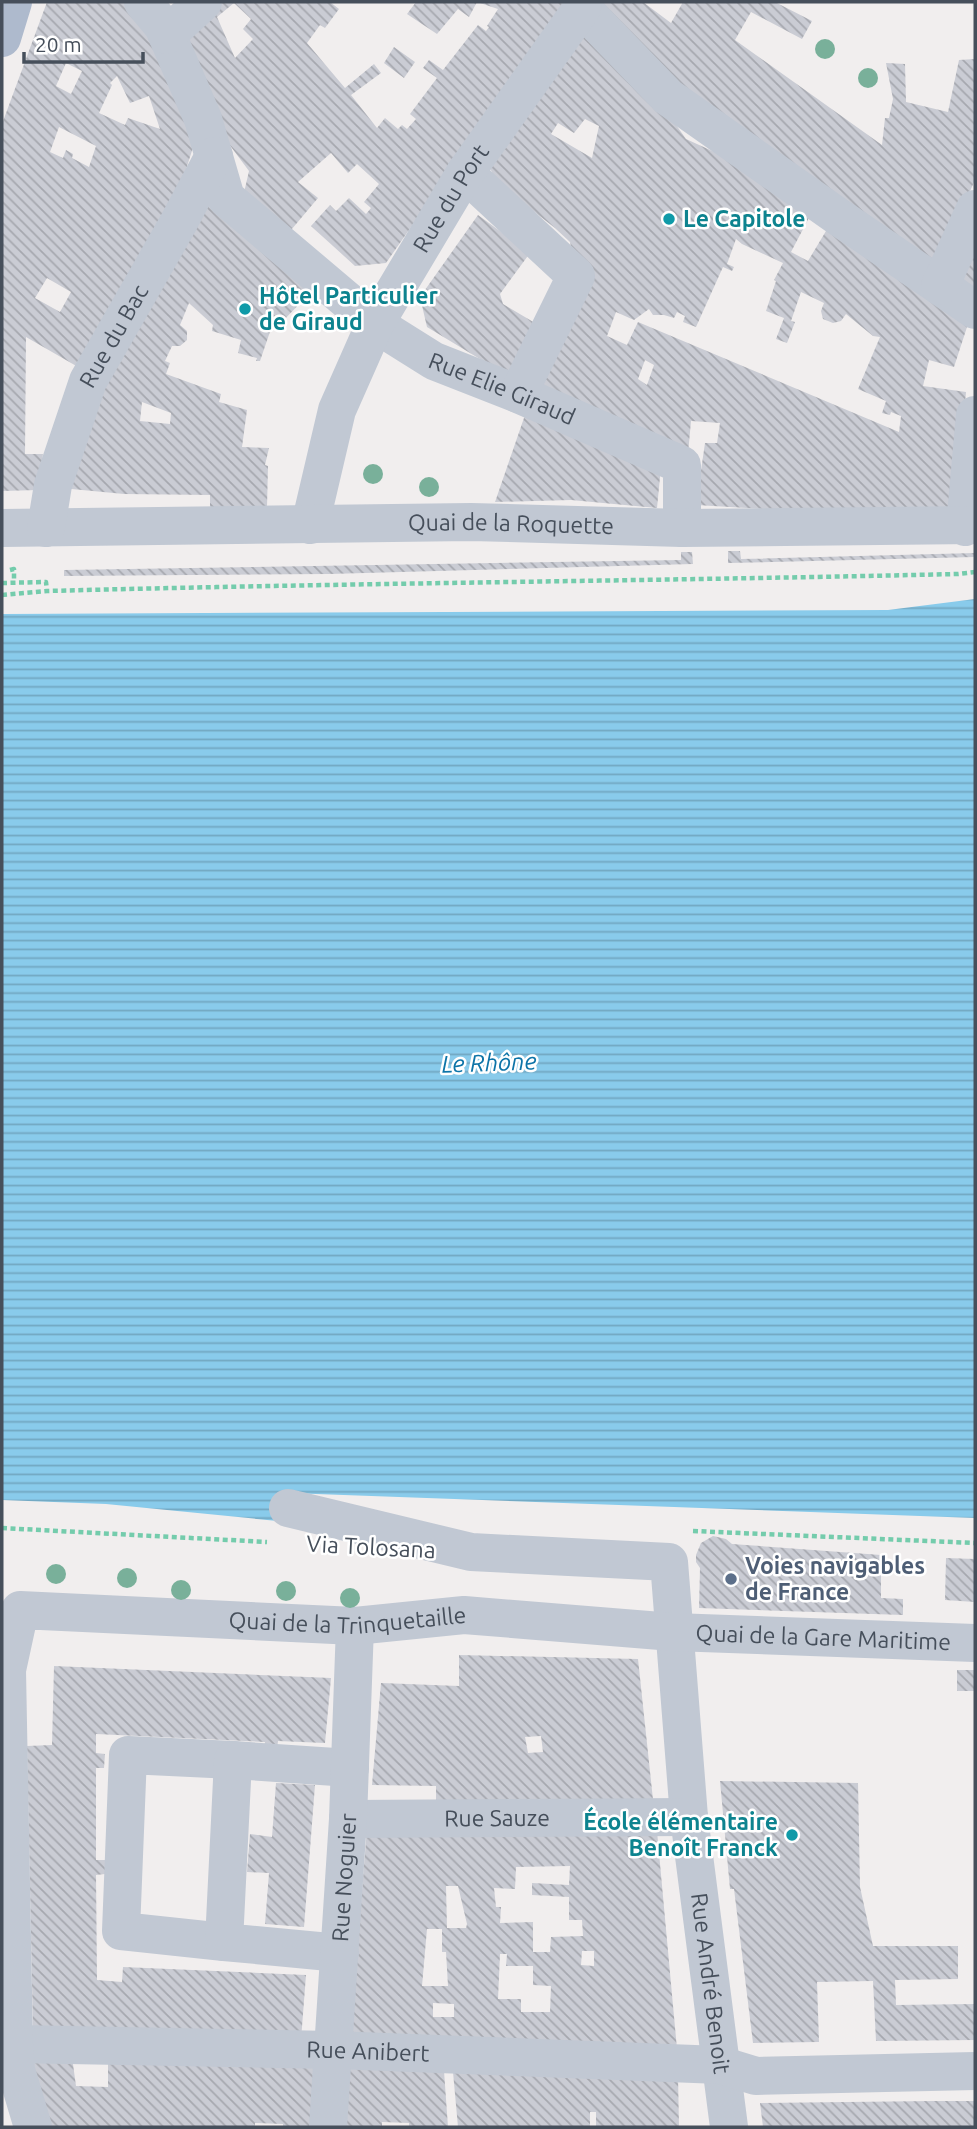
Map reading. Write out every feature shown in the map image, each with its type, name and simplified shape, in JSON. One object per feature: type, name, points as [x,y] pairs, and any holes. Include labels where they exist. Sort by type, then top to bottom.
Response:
[{"type":"main road","points":[[2,38],[13,2]]},
{"type":"street","name":"Rue Elie Giraud","points":[[143,2],[163,26],[203,119],[226,198],[375,324],[434,361],[518,394],[682,466],[682,528]]},
{"type":"street","points":[[167,35],[203,2]]},
{"type":"street","points":[[582,5],[668,97],[975,310]]},
{"type":"street","name":"Rue du Port","points":[[310,525],[337,410],[375,324],[465,173],[582,5]]},
{"type":"street","name":"Rue du Bac","points":[[46,528],[53,485],[88,381],[214,156]]},
{"type":"street","points":[[465,173],[576,276],[518,394]]},
{"type":"street","points":[[940,286],[975,209]]},
{"type":"street","points":[[970,526],[975,415]]},
{"type":"street","name":"Quai de la Roquette","points":[[2,528],[471,522],[682,528],[970,526]]},
{"type":"street","points":[[283,1525],[471,1552],[669,1562],[673,1632]]},
{"type":"street","name":"Quai de la Trinquetaille","points":[[14,2044],[7,1670],[20,1610],[355,1626],[464,1615],[673,1632]]},
{"type":"street","name":"Rue Noguier","points":[[328,2127],[348,1819],[355,1626]]},
{"type":"street","name":"Quai de la Gare Maritime","points":[[673,1632],[975,1643]]},
{"type":"street","name":"Rue André Benoit","points":[[673,1632],[689,1817],[729,2127]]},
{"type":"street","points":[[340,1953],[121,1931],[128,1755],[350,1768]]},
{"type":"street","points":[[224,1942],[233,1760]]},
{"type":"street","name":"Rue Sauze","points":[[348,1819],[689,1817]]},
{"type":"street","points":[[14,2044],[16,2070],[33,2127]]},
{"type":"street","name":"Rue Anibert","points":[[14,2044],[334,2050],[720,2066],[756,2076],[975,2071]]},
{"type":"path","points":[[13,569],[14,582]]},
{"type":"path","points":[[2,595],[47,591],[323,584],[739,579],[975,572]]},
{"type":"path","points":[[2,583],[46,582],[47,591]]},
{"type":"path","name":"Via Tolosana","points":[[2,1528],[283,1525]]},
{"type":"path","points":[[669,1562],[691,1531],[975,1543]]},
{"type":"water","name":"Le Rhône","points":[[975,599],[975,1518],[288,1493],[288,1522],[106,1504],[2,1500],[2,614],[888,610]]},
{"type":"building","points":[[47,2],[126,2],[160,45],[198,132],[172,213],[85,371],[26,337],[25,454],[43,454],[38,490],[2,491],[2,124]],"holes":[[[66,63],[82,71],[71,94],[56,86]],[[117,76],[130,103],[149,96],[160,129],[128,118],[125,125],[99,113],[112,85],[110,83]],[[59,127],[96,146],[89,167],[72,158],[73,154],[66,150],[63,158],[50,152]],[[47,278],[71,292],[60,312],[35,298]]]},
{"type":"building","points":[[216,2],[330,2],[339,9],[325,28],[320,25],[307,43],[345,88],[374,64],[381,73],[351,95],[377,128],[385,118],[398,129],[402,125],[407,129],[416,119],[410,114],[437,78],[423,68],[429,60],[443,70],[478,25],[486,31],[489,27],[487,26],[498,9],[477,2],[568,2],[386,263],[355,266],[311,226],[330,205],[336,211],[349,198],[366,214],[371,208],[364,202],[379,184],[357,164],[348,173],[331,153],[298,182],[318,198],[286,236],[243,197],[249,171],[214,124],[181,32]],"holes":[[[234,3],[251,19],[243,29],[253,39],[235,58],[217,17]]]},
{"type":"building","points":[[416,2],[477,2],[469,17],[458,9],[437,34],[407,14]]},
{"type":"building","points":[[597,2],[643,2],[671,23],[683,2],[775,2],[812,21],[802,39],[751,12],[735,40],[882,145],[885,118],[889,118],[893,99],[886,63],[905,64],[906,102],[948,112],[959,60],[975,59],[975,180],[935,270],[681,90]]},
{"type":"building","points":[[582,26],[674,122],[686,139],[732,160],[811,214],[791,252],[808,261],[829,226],[968,324],[954,367],[929,360],[923,386],[966,392],[956,512],[766,509],[696,505],[705,443],[717,443],[720,423],[691,421],[688,454],[538,396],[570,242],[496,182],[488,163]],"holes":[[[585,119],[599,126],[592,158],[551,134],[558,123],[574,133]],[[736,239],[783,263],[774,280],[776,281],[766,311],[784,318],[776,339],[787,343],[795,322],[791,321],[801,292],[824,303],[821,311],[823,319],[833,323],[841,321],[846,314],[873,336],[880,337],[858,389],[886,401],[882,413],[890,415],[891,412],[901,416],[899,432],[638,322],[627,345],[607,336],[616,312],[634,320],[649,309],[653,315],[674,318],[677,312],[685,316],[683,322],[696,327],[723,267],[732,271],[734,267],[727,264]],[[645,360],[654,365],[647,385],[638,379]]]},
{"type":"building","points":[[394,47],[415,62],[404,78],[384,63]]},
{"type":"building","points":[[206,198],[311,292],[279,325],[274,320],[260,361],[238,353],[241,340],[212,331],[213,325],[189,303],[180,325],[187,331],[187,340],[180,346],[172,346],[165,361],[170,363],[166,374],[221,394],[219,402],[247,410],[242,447],[269,448],[265,465],[268,466],[267,507],[210,508],[210,495],[124,494],[61,488],[104,389]],"holes":[[[142,402],[171,413],[170,424],[140,421]]]},
{"type":"building","points":[[478,215],[530,253],[500,294],[503,304],[535,323],[508,376],[427,327],[420,297]]},
{"type":"building","points":[[975,244],[975,295],[960,285]]},
{"type":"building","points":[[525,415],[661,467],[657,508],[571,500],[495,502]]},
{"type":"building","points":[[728,551],[740,551],[741,559],[975,553],[975,557],[728,563]]},
{"type":"building","points":[[681,552],[692,552],[693,564],[329,574],[64,576],[64,570],[681,560]]},
{"type":"building","points":[[713,1536],[726,1539],[732,1544],[881,1555],[881,1598],[903,1599],[903,1615],[699,1608],[700,1568],[696,1555],[701,1543]]},
{"type":"building","points":[[946,1558],[975,1559],[975,1602],[945,1600]]},
{"type":"building","points":[[459,1655],[638,1659],[654,1809],[436,1806],[436,1786],[372,1785],[381,1683],[459,1686]],"holes":[[[541,1736],[543,1752],[528,1753],[525,1737]]]},
{"type":"building","points":[[54,1666],[331,1678],[325,1743],[278,1741],[277,1749],[264,1749],[265,1742],[96,1734],[96,1753],[105,1754],[104,1768],[96,1768],[96,1860],[105,1860],[105,1874],[96,1875],[97,1980],[122,1982],[123,1967],[306,1975],[301,2040],[33,2030],[27,1746],[52,1745]]},
{"type":"building","points":[[957,1670],[975,1670],[975,1691],[957,1691]]},
{"type":"building","name":"École élémentaire Benoît Franck","points":[[720,1781],[858,1783],[860,1887],[873,1946],[958,1946],[958,1979],[895,1980],[896,2005],[975,2004],[975,2040],[876,2041],[873,1981],[817,1982],[819,2042],[753,2043],[734,1889],[730,1889]]},
{"type":"building","points":[[276,1783],[315,1785],[304,1927],[265,1924],[269,1873],[247,1872],[250,1834],[272,1837]]},
{"type":"building","points":[[367,1828],[657,1831],[677,2049],[350,2042]],"holes":[[[570,1866],[569,1885],[532,1883],[532,1895],[569,1897],[569,1920],[582,1920],[583,1936],[551,1937],[550,1952],[533,1952],[533,1922],[500,1923],[501,1907],[496,1907],[494,1888],[515,1889],[516,1867]],[[446,1886],[458,1886],[466,1928],[447,1928]],[[427,1929],[442,1929],[442,1952],[446,1952],[448,1986],[422,1986]],[[582,1951],[594,1951],[594,1966],[581,1965]],[[500,1954],[507,1954],[506,1966],[533,1966],[533,1985],[551,1986],[550,2012],[521,2012],[521,1999],[498,1999]],[[433,2003],[454,2004],[454,2017],[433,2017]]]},
{"type":"building","points":[[27,2057],[72,2057],[76,2086],[108,2087],[108,2058],[320,2068],[314,2127],[255,2123],[255,2127],[48,2127]]},
{"type":"building","points":[[347,2069],[444,2071],[448,2127],[409,2127],[409,2123],[382,2122],[382,2127],[342,2127]]},
{"type":"building","points":[[453,2072],[678,2076],[679,2127],[596,2127],[596,2112],[590,2112],[590,2127],[458,2127]]},
{"type":"building","points":[[975,2101],[975,2127],[763,2127],[760,2103]]},
{"type":"place","name":"Le Capitole","points":[[669,219]]},
{"type":"place","name":"Hôtel Particulier de Giraud","points":[[245,309]]},
{"type":"place","name":"Voies navigables de France","points":[[731,1579]]},
{"type":"place","name":"École élémentaire Benoît Franck","points":[[792,1835]]}]
